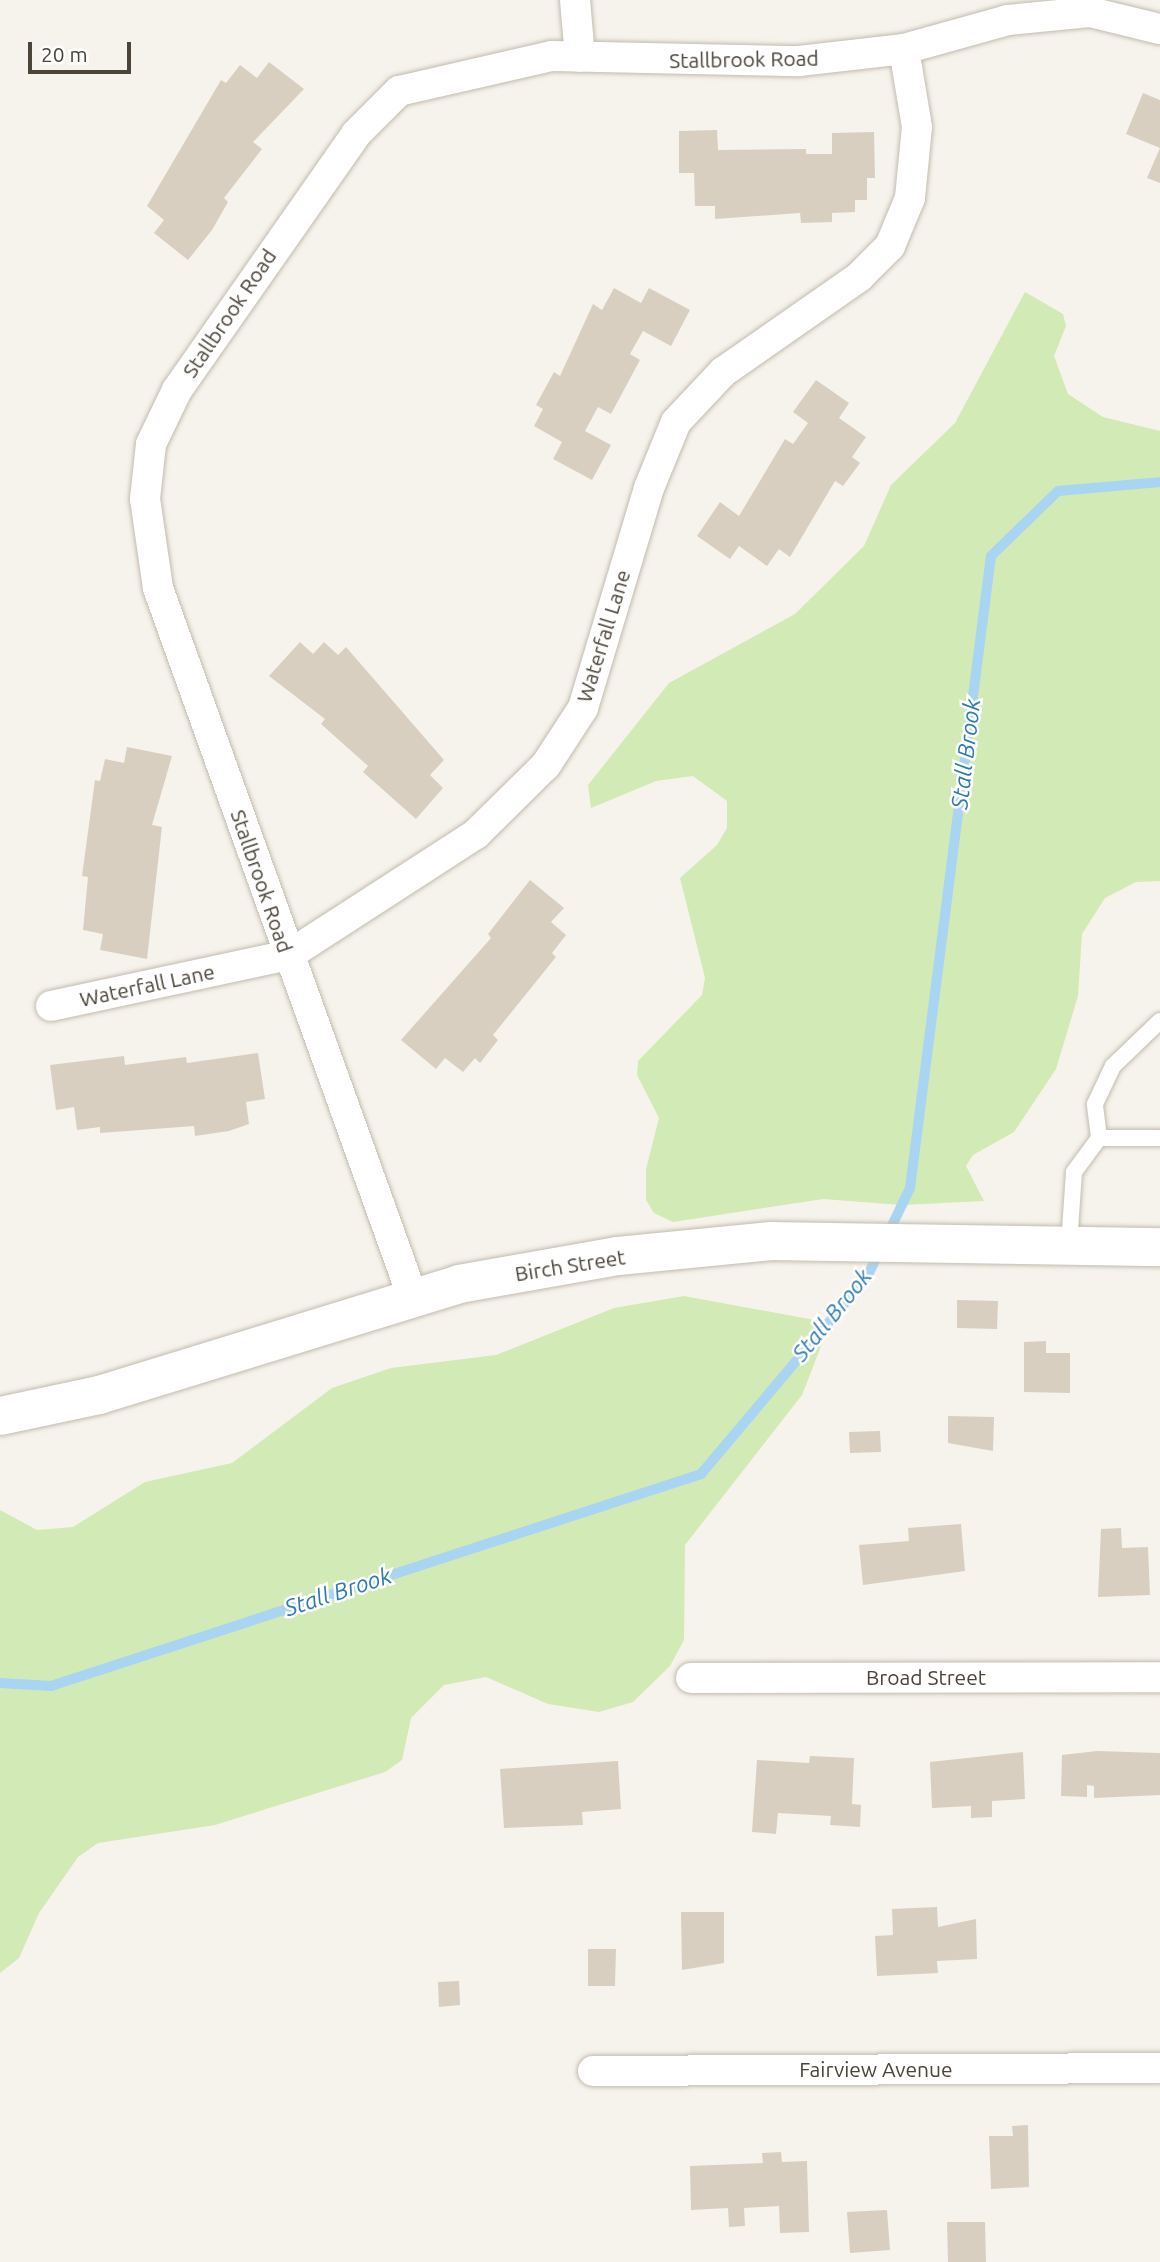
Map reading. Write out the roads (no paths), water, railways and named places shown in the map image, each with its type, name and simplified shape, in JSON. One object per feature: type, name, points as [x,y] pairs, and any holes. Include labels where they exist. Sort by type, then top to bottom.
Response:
[{"type":"street","points":[[575,0],[580,57]]},
{"type":"street","name":"Stallbrook Road","points":[[413,1298],[158,588],[147,537],[151,444],[177,390],[267,255],[356,134],[399,91],[539,58],[799,61],[904,49],[1008,20],[1090,12],[1160,29]]},
{"type":"street","name":"Waterfall Lane","points":[[51,1006],[289,955],[476,834],[546,765],[583,708],[649,488],[676,422],[723,372],[859,277],[890,246],[910,198],[918,127],[904,49]]},
{"type":"street","name":"Birch Street","points":[[0,1416],[99,1395],[413,1298],[618,1256],[771,1241],[1160,1247]]},
{"type":"street","name":"Broad Street","points":[[691,1678],[1160,1677]]},
{"type":"street","name":"Fairview Avenue","points":[[593,2071],[1160,2068]]},
{"type":"lane","points":[[1069,1245],[1074,1172],[1099,1138],[1095,1104],[1113,1066],[1160,1021]]},
{"type":"lane","points":[[1099,1138],[1160,1138]]},
{"type":"waterway","name":"Stall Brook","points":[[887,1236],[910,1188],[991,556],[1058,491],[1160,482]]},
{"type":"waterway","name":"Stall Brook","points":[[0,1683],[51,1686],[701,1474],[867,1277],[880,1250]]}]
